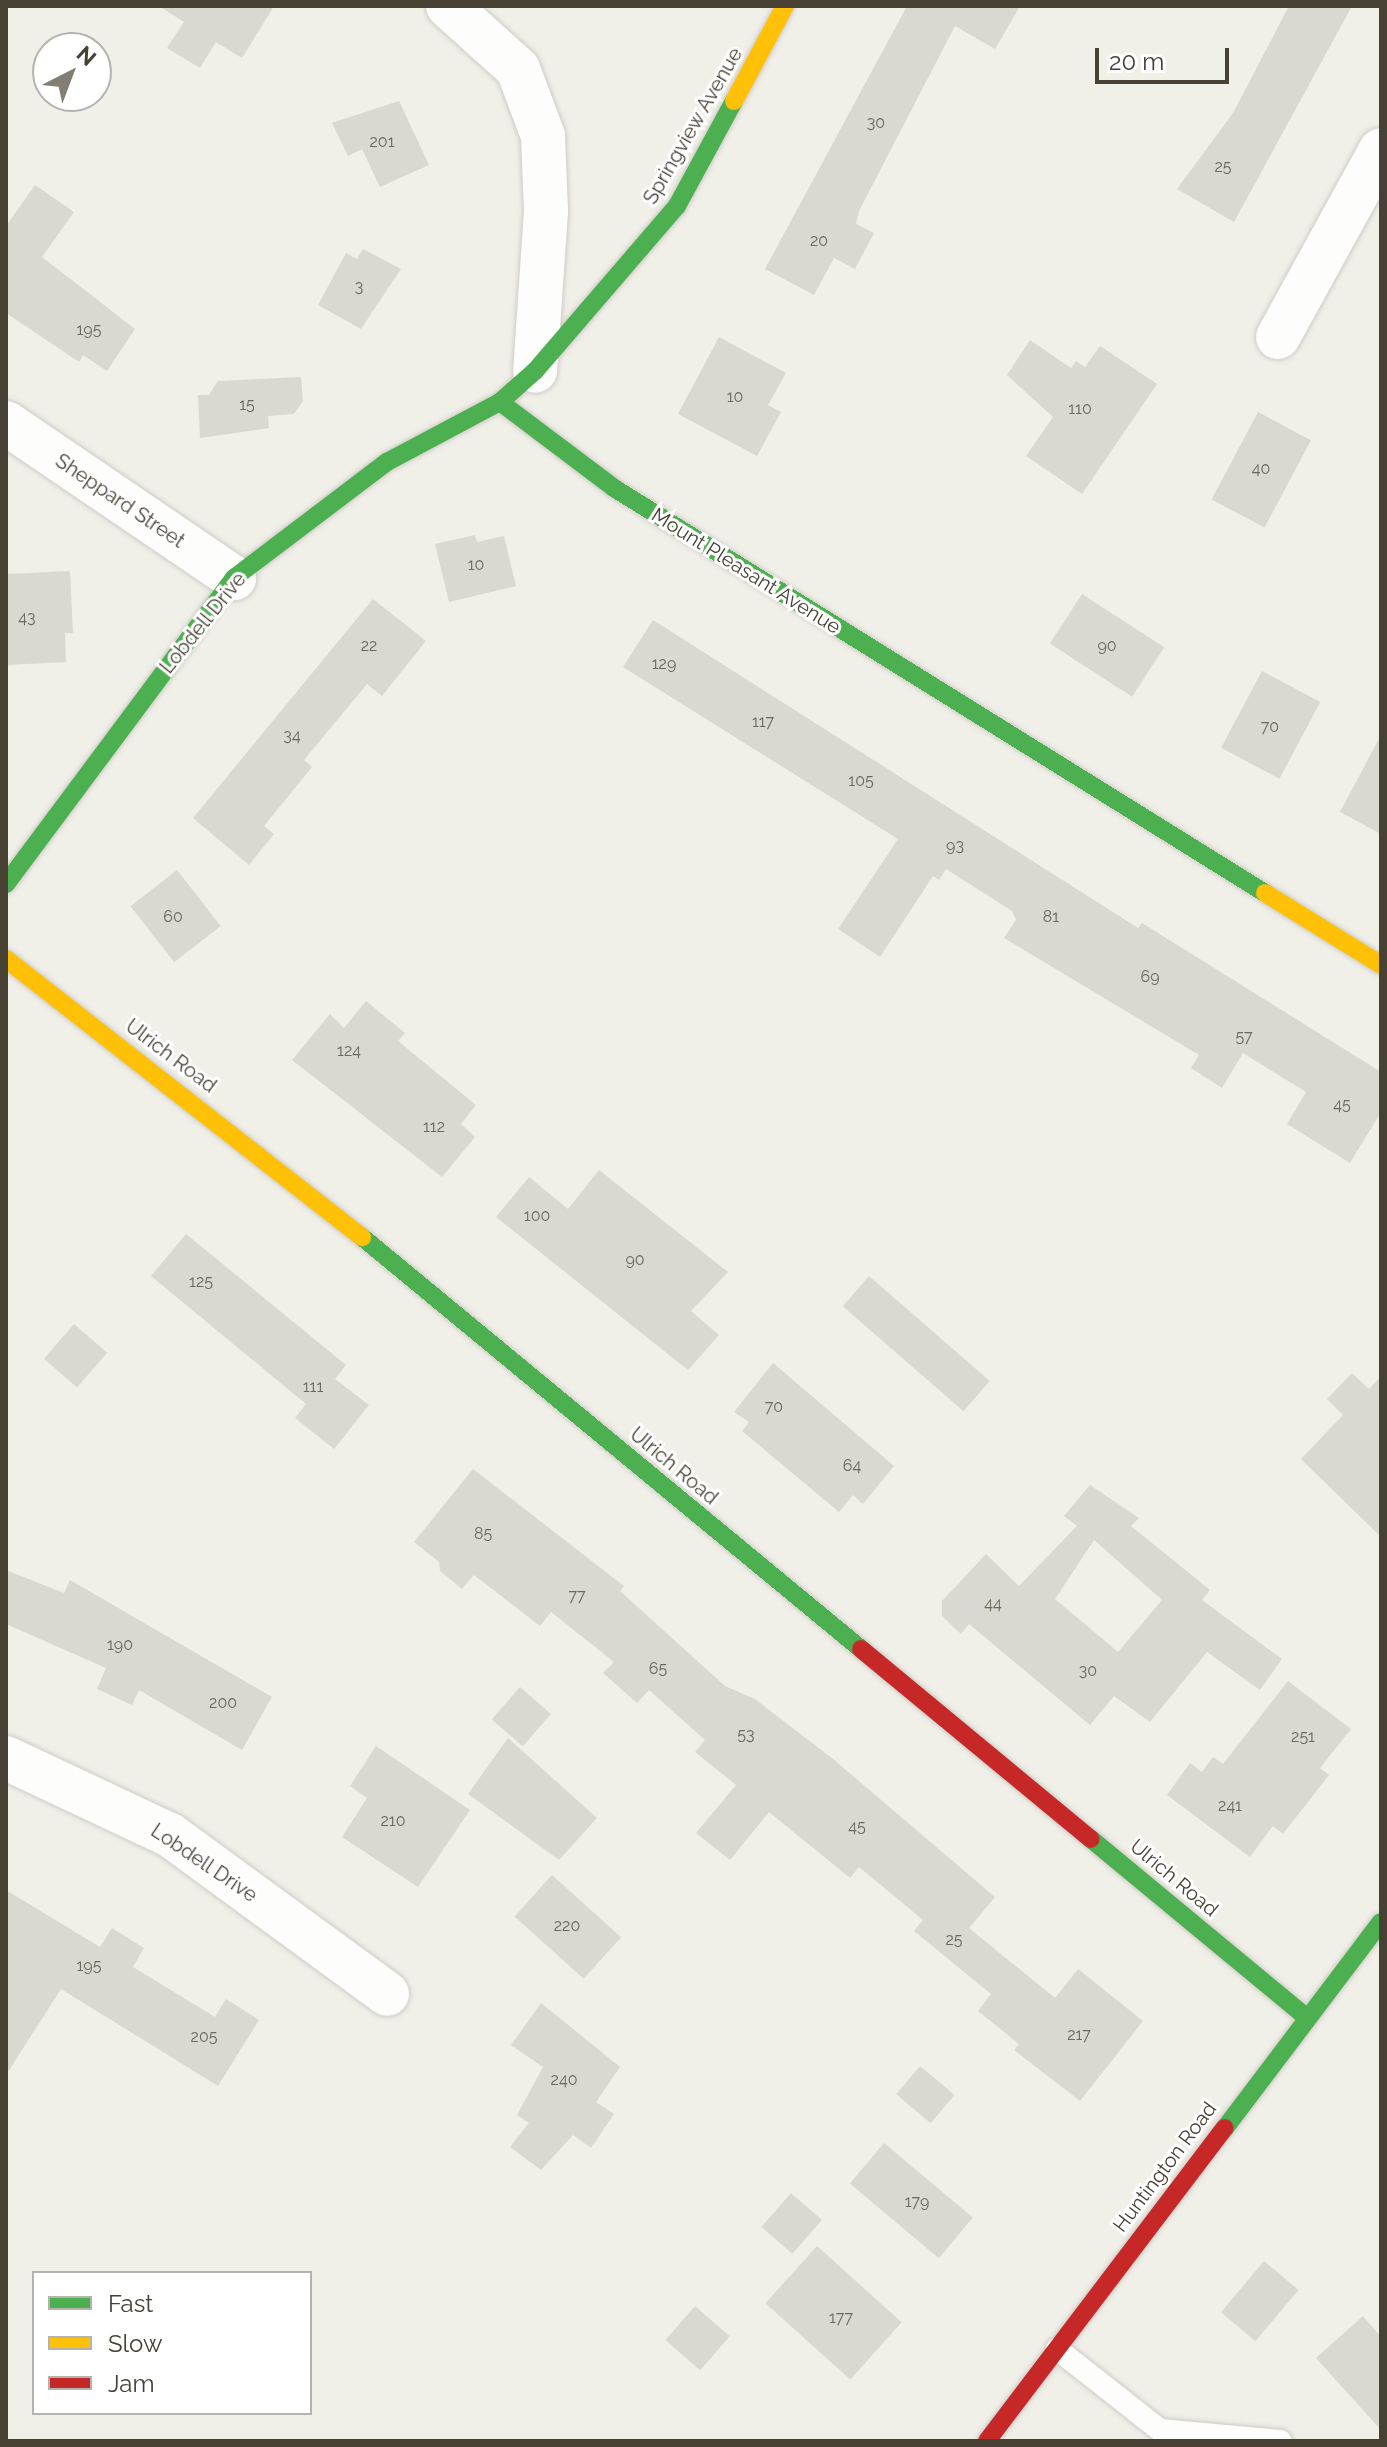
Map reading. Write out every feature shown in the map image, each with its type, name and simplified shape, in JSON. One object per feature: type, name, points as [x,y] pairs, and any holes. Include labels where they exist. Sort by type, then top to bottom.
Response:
[{"type":"street","points":[[448,6],[518,69],[543,136],[546,211],[535,371],[500,402]]},
{"type":"street","name":"Springview Avenue","points":[[535,371],[677,206],[785,6]]},
{"type":"street","points":[[1278,337],[1381,150]]},
{"type":"street","name":"Lobdell Drive","points":[[6,884],[234,578],[387,462],[500,402]]},
{"type":"street","name":"Mount Pleasant Avenue","points":[[500,402],[614,488],[1381,965]]},
{"type":"street","name":"Sheppard Street","points":[[6,423],[234,578]]},
{"type":"street","name":"Ulrich Road","points":[[6,959],[239,1135],[1306,2017]]},
{"type":"street","name":"Lobdell Drive","points":[[6,1758],[170,1835],[387,1994]]},
{"type":"street","name":"Huntington Road","points":[[987,2441],[1381,1922]]},
{"type":"lane","points":[[1057,2349],[1155,2436],[1281,2441]]},
{"type":"building","points":[[159,6],[274,6],[242,58],[216,42],[200,68],[167,48],[184,22]]},
{"type":"building","points":[[907,6],[1020,6],[995,49],[955,26],[859,211],[856,224],[874,233],[855,269],[834,258],[814,295],[765,269]]},
{"type":"building","points":[[1289,6],[1352,6],[1234,222],[1177,189],[1233,113]]},
{"type":"building","points":[[399,101],[429,165],[380,187],[362,149],[348,156],[332,123]]},
{"type":"building","points":[[35,185],[74,212],[42,257],[135,329],[107,371],[83,355],[79,362],[6,313],[6,226]]},
{"type":"building","points":[[363,249],[401,269],[361,329],[318,305],[346,253],[357,259]]},
{"type":"building","points":[[719,337],[786,373],[768,405],[781,412],[757,456],[678,414]]},
{"type":"building","points":[[1030,340],[1071,368],[1076,361],[1085,367],[1100,346],[1157,384],[1082,494],[1026,456],[1053,417],[1007,375]]},
{"type":"building","points":[[301,377],[303,401],[294,414],[268,416],[269,428],[200,438],[198,395],[209,395],[218,381]]},
{"type":"building","points":[[1258,412],[1311,440],[1264,528],[1212,499]]},
{"type":"building","points":[[475,535],[477,542],[504,536],[516,586],[449,602],[435,544]]},
{"type":"building","points":[[70,571],[73,633],[65,633],[66,662],[6,665],[6,574]]},
{"type":"building","points":[[1082,594],[1164,647],[1132,697],[1050,643]]},
{"type":"building","points":[[373,599],[426,641],[382,696],[367,684],[304,760],[312,767],[264,826],[274,834],[249,865],[193,818]]},
{"type":"building","points":[[653,620],[1138,928],[1142,923],[1381,1072],[1381,1112],[1350,1163],[1287,1124],[1306,1092],[1243,1053],[1222,1088],[1191,1068],[1199,1055],[1004,938],[1016,920],[1012,911],[946,869],[939,880],[933,876],[880,957],[838,929],[898,839],[623,667]]},
{"type":"building","points":[[1262,671],[1320,702],[1279,779],[1221,748]]},
{"type":"building","points":[[1381,735],[1381,834],[1340,812]]},
{"type":"building","points":[[177,870],[221,926],[174,962],[131,906]]},
{"type":"building","points":[[366,1001],[405,1033],[398,1041],[476,1105],[461,1124],[475,1137],[442,1177],[292,1060],[330,1014],[344,1028]]},
{"type":"building","points":[[599,1170],[728,1272],[691,1311],[719,1335],[688,1370],[496,1217],[529,1177],[568,1209]]},
{"type":"building","points":[[186,1234],[346,1365],[335,1379],[369,1405],[334,1449],[295,1418],[306,1404],[151,1276]]},
{"type":"building","points":[[869,1276],[990,1381],[964,1411],[843,1306]]},
{"type":"building","points":[[74,1324],[107,1353],[77,1388],[44,1359]]},
{"type":"building","points":[[773,1363],[894,1466],[863,1504],[853,1495],[839,1512],[742,1431],[749,1422],[734,1412]]},
{"type":"building","points":[[1352,1373],[1369,1389],[1381,1376],[1381,1537],[1301,1459],[1343,1415],[1327,1399]]},
{"type":"building","points":[[473,1469],[624,1586],[620,1591],[725,1686],[755,1699],[833,1759],[995,1897],[969,1928],[1055,1998],[1078,1969],[1143,2021],[1080,2101],[1014,2050],[1019,2044],[978,2011],[991,1994],[914,1931],[923,1920],[859,1867],[850,1878],[769,1812],[730,1860],[696,1833],[736,1785],[695,1752],[705,1740],[649,1690],[637,1703],[603,1673],[614,1662],[551,1612],[540,1626],[474,1575],[462,1589],[440,1571],[439,1562],[414,1542]]},
{"type":"building","points":[[1090,1485],[1139,1518],[1131,1526],[1210,1590],[1202,1600],[1282,1659],[1260,1690],[1207,1652],[1150,1722],[1114,1696],[1090,1725],[969,1624],[961,1634],[942,1616],[942,1601],[986,1554],[1019,1586],[1077,1526],[1064,1516]],"holes":[[[1094,1540],[1162,1600],[1118,1652],[1055,1599]]]},
{"type":"building","points":[[6,1570],[64,1593],[70,1580],[272,1697],[242,1750],[139,1690],[132,1705],[97,1689],[106,1668],[6,1624]]},
{"type":"building","points":[[1288,1681],[1351,1729],[1320,1768],[1329,1775],[1283,1834],[1273,1826],[1250,1857],[1167,1795],[1190,1763],[1202,1772],[1213,1757],[1223,1764]]},
{"type":"building","points":[[520,1687],[551,1714],[523,1746],[492,1719]]},
{"type":"building","points":[[508,1738],[597,1818],[559,1860],[468,1794]]},
{"type":"building","points":[[376,1746],[470,1810],[418,1887],[342,1837],[367,1798],[350,1786]]},
{"type":"building","points":[[552,1875],[621,1937],[584,1979],[515,1917]]},
{"type":"building","points":[[6,1890],[100,1947],[112,1928],[144,1948],[133,1967],[215,2017],[226,1999],[259,2020],[218,2086],[61,1989],[6,2075]]},
{"type":"building","points":[[541,2003],[620,2067],[596,2102],[614,2114],[591,2148],[573,2135],[541,2170],[510,2147],[529,2123],[517,2115],[543,2067],[511,2045]]},
{"type":"building","points":[[920,2066],[954,2095],[931,2123],[896,2094]]},
{"type":"building","points":[[884,2143],[973,2218],[939,2258],[850,2184]]},
{"type":"building","points":[[791,2193],[822,2220],[792,2254],[761,2227]]},
{"type":"building","points":[[817,2246],[902,2322],[850,2380],[765,2303]]},
{"type":"building","points":[[1264,2261],[1298,2290],[1255,2341],[1221,2312]]},
{"type":"building","points":[[695,2306],[730,2336],[700,2370],[665,2340]]},
{"type":"building","points":[[1363,2316],[1381,2337],[1381,2430],[1316,2358]]},
{"type":"traffic: fast","points":[[6,884],[234,578],[387,462],[500,402],[535,371],[677,206],[734,101]]},
{"type":"traffic: fast","points":[[500,402],[614,488],[1265,893]]},
{"type":"traffic: fast","points":[[362,1237],[861,1649]]},
{"type":"traffic: fast","points":[[1091,1839],[1306,2017]]},
{"type":"traffic: fast","points":[[1225,2128],[1381,1922]]},
{"type":"traffic: slow","points":[[734,101],[785,6]]},
{"type":"traffic: slow","points":[[1265,893],[1381,965]]},
{"type":"traffic: slow","points":[[6,959],[362,1237]]},
{"type":"traffic: jam","points":[[861,1649],[1091,1839]]},
{"type":"traffic: jam","points":[[987,2441],[1225,2128]]}]
